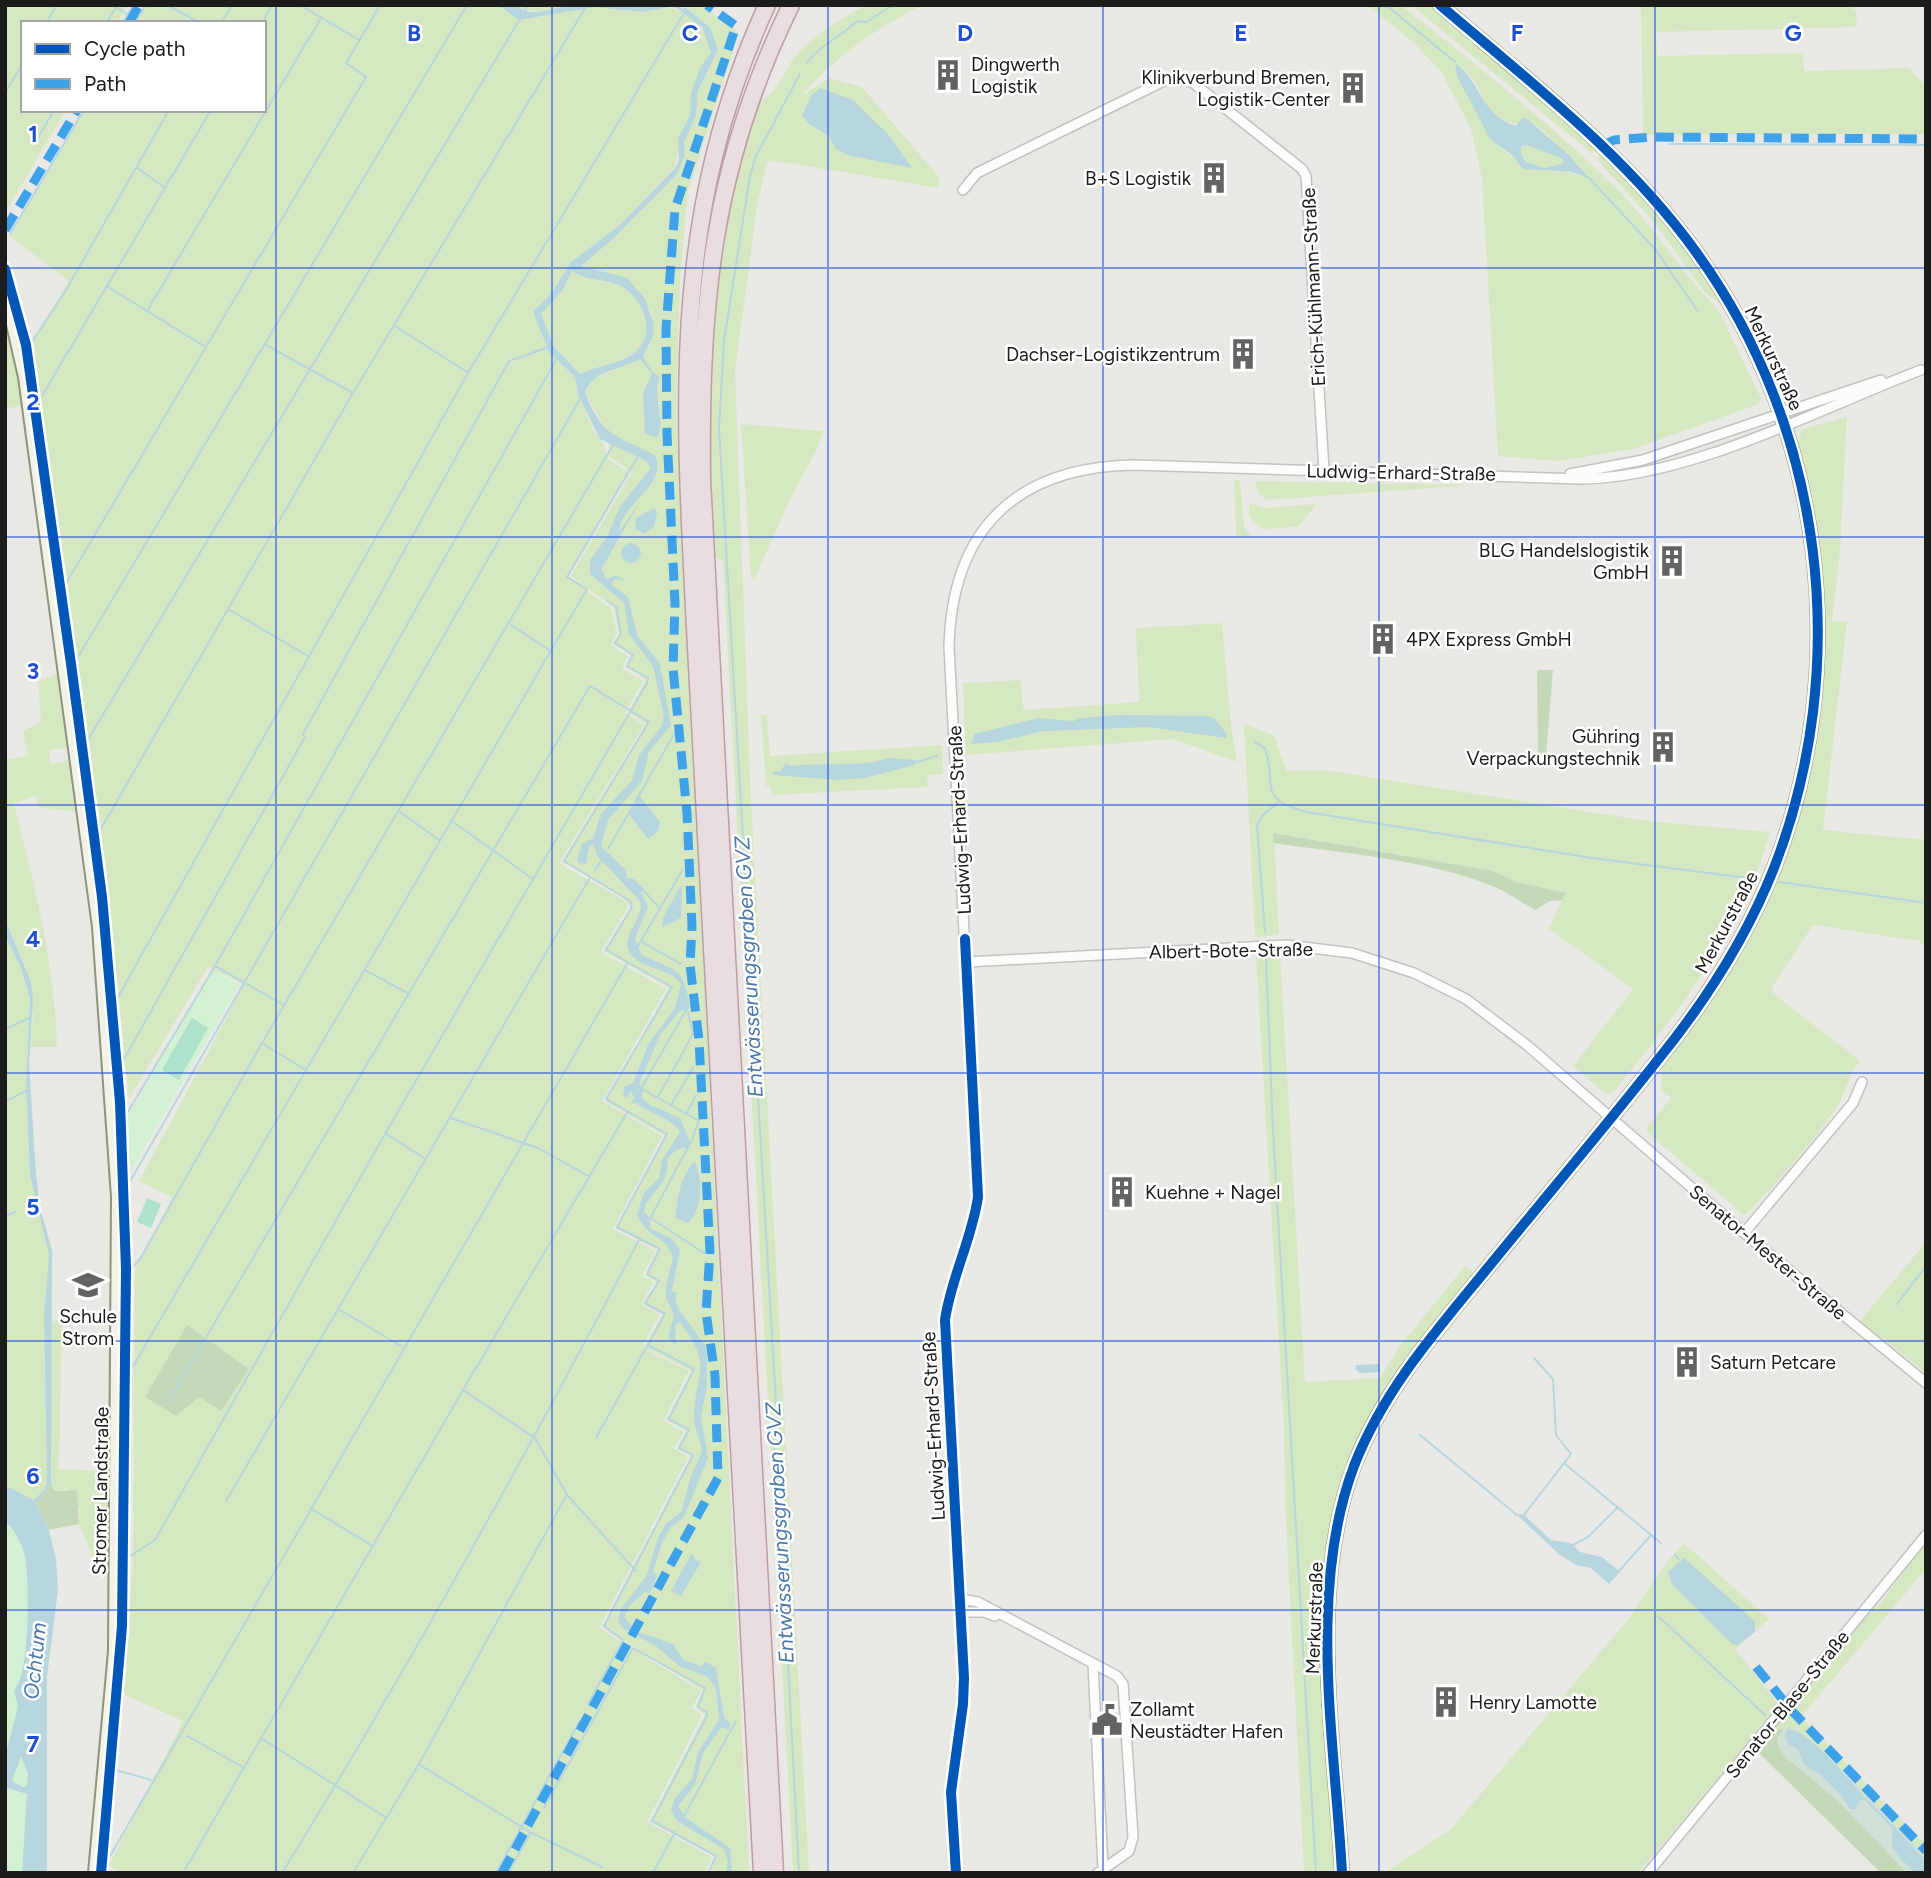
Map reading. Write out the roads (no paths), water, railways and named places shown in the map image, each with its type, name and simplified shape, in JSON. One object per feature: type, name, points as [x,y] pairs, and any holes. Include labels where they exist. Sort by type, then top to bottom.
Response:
[{"type":"highway","points":[[762,1873],[701,756],[686,398],[688,322],[695,246],[707,183],[735,80],[767,5]]},
{"type":"highway","points":[[775,1873],[702,479],[701,396],[707,288],[724,181],[752,91],[791,5]]},
{"type":"street","name":"Merkurstraße","points":[[1342,1873],[1330,1683],[1329,1599],[1337,1528],[1355,1465],[1380,1412],[1421,1351],[1684,1026],[1732,954],[1773,870],[1797,798],[1814,714],[1818,615],[1810,526],[1783,419],[1738,317],[1697,253],[1671,219],[1602,145],[1440,5]]},
{"type":"street","name":"Erich-Kühlmann-Straße","points":[[963,190],[977,173],[1170,78],[1192,82],[1302,169],[1306,176],[1324,470]]},
{"type":"street","name":"Stromer Landstraße","points":[[5,289],[25,377],[99,927],[114,1108],[120,1269],[116,1621],[95,1873]]},
{"type":"street","points":[[1783,419],[1923,369]]},
{"type":"street","name":"Ludwig-Erhard-Straße","points":[[1558,476],[1643,460],[1783,419]]},
{"type":"street","name":"Ludwig-Erhard-Straße","points":[[956,1873],[951,1792],[963,1704],[961,1612],[945,1320],[978,1197],[950,614],[961,569],[979,535],[1004,508],[1032,487],[1056,476],[1089,467],[1324,470],[1602,479],[1644,473],[1783,419]]},
{"type":"street","name":"Albert-Bote-Straße","points":[[967,962],[1251,946],[1305,946],[1352,953],[1414,973],[1466,999],[1528,1046],[1611,1118]]},
{"type":"street","points":[[1744,1233],[1853,1103],[1862,1082]]},
{"type":"street","name":"Senator-Mester-Straße","points":[[1611,1118],[1744,1233],[1926,1383]]},
{"type":"street","name":"Senator-Blase-Straße","points":[[1648,1873],[1926,1535]]},
{"type":"street","points":[[960,1600],[978,1602],[1118,1676],[1123,1684],[1133,1837],[1129,1851],[1101,1871]]},
{"type":"street","points":[[961,1612],[984,1612],[1010,1621]]},
{"type":"street","points":[[1093,1664],[1101,1871]]},
{"type":"water","points":[[498,5],[514,5],[529,12],[573,5],[674,6],[642,12],[595,7],[519,20]]},
{"type":"water","points":[[685,7],[710,27],[718,50],[698,91],[696,116],[684,142],[685,155],[677,174],[614,238],[581,266],[627,278],[645,299],[654,324],[653,336],[643,357],[653,373],[660,377],[657,392],[660,430],[657,438],[645,433],[643,393],[652,374],[640,359],[601,375],[585,392],[604,426],[620,438],[655,455],[655,476],[650,486],[627,512],[619,532],[639,503],[601,570],[607,579],[616,575],[627,581],[616,579],[611,584],[628,597],[637,635],[660,664],[671,725],[649,752],[642,781],[608,820],[601,846],[626,870],[627,878],[634,879],[644,889],[641,892],[648,907],[635,938],[641,954],[680,975],[690,1007],[679,1012],[660,1035],[639,1084],[644,1088],[641,1097],[650,1105],[680,1118],[691,1144],[688,1149],[683,1147],[671,1155],[664,1179],[647,1202],[644,1212],[649,1217],[651,1229],[671,1238],[680,1250],[672,1291],[677,1293],[675,1299],[679,1310],[705,1345],[707,1353],[707,1386],[701,1417],[708,1458],[684,1517],[670,1528],[662,1543],[653,1571],[657,1577],[650,1593],[645,1592],[632,1603],[624,1617],[637,1632],[674,1645],[683,1660],[701,1666],[706,1662],[716,1668],[724,1717],[731,1724],[729,1729],[721,1728],[703,1753],[695,1785],[678,1806],[686,1818],[730,1848],[732,1873],[726,1873],[728,1861],[724,1849],[677,1821],[671,1810],[675,1798],[692,1779],[698,1752],[719,1720],[716,1689],[708,1677],[679,1666],[656,1646],[624,1629],[618,1622],[621,1609],[647,1575],[658,1538],[666,1524],[682,1511],[690,1479],[702,1451],[694,1418],[700,1367],[697,1349],[680,1322],[675,1325],[676,1346],[668,1338],[674,1315],[666,1298],[666,1286],[673,1257],[665,1244],[646,1228],[637,1214],[644,1193],[659,1178],[662,1160],[680,1132],[666,1119],[636,1103],[631,1104],[634,1097],[631,1091],[626,1098],[623,1096],[625,1086],[633,1083],[649,1043],[675,1008],[681,984],[670,974],[641,963],[630,953],[628,940],[641,908],[640,901],[598,857],[593,844],[589,847],[586,864],[579,863],[577,859],[582,844],[593,838],[601,814],[632,780],[639,755],[661,727],[664,717],[653,666],[629,634],[624,603],[590,574],[590,560],[607,537],[620,506],[651,468],[646,461],[600,439],[578,395],[575,377],[549,352],[533,312],[551,294],[571,262],[620,225],[676,167],[679,160],[678,139],[690,115],[691,92],[700,68],[711,52],[702,27],[680,11]],"holes":[[[572,271],[578,275],[612,283],[627,291],[641,308],[646,328],[645,338],[631,355],[580,374],[554,347],[541,314],[562,291]]]},
{"type":"water","points":[[1455,63],[1464,70],[1495,114],[1516,126],[1523,117],[1527,119],[1568,154],[1590,179],[1572,172],[1523,169],[1513,156],[1490,139],[1457,76]],"holes":[[[1526,145],[1564,160],[1562,164],[1545,168],[1526,162],[1521,154],[1521,147]]]},
{"type":"water","points":[[820,88],[853,100],[888,134],[912,168],[847,155],[836,149],[829,136],[809,124],[802,115],[812,95]]},
{"type":"water","points":[[654,508],[657,512],[654,527],[644,534],[635,528],[636,518]]},
{"type":"water","points":[[631,543],[638,546],[641,553],[638,560],[631,563],[624,560],[621,553],[624,546]]},
{"type":"water","points":[[1117,715],[1208,716],[1214,718],[1227,734],[1226,738],[1148,727],[1044,731],[996,742],[971,744],[975,734],[1038,718],[1073,721]]},
{"type":"water","points":[[890,758],[916,760],[914,765],[865,778],[838,780],[773,775],[773,772],[780,771],[786,763],[791,766],[853,764]]},
{"type":"water","points":[[639,795],[660,822],[658,831],[648,839],[628,813]]},
{"type":"water","points":[[682,884],[681,918],[662,927],[663,917]]},
{"type":"water","name":"Ochtum","points":[[5,919],[31,982],[33,999],[29,1063],[36,1174],[40,1208],[52,1250],[51,1484],[36,1504],[49,1530],[56,1559],[58,1590],[47,1677],[47,1873],[22,1873],[27,1794],[8,1788],[5,1791],[5,1756],[18,1707],[14,1690],[19,1681],[26,1650],[28,1610],[24,1552],[13,1529],[5,1520],[5,1485],[34,1500],[45,1489],[47,1481],[44,1316],[49,1255],[30,1175],[26,1087],[30,999],[21,968],[5,936]],"holes":[[[21,1757],[28,1773],[27,1785],[23,1787],[12,1781]]]},
{"type":"water","points":[[694,1161],[699,1176],[700,1193],[696,1210],[688,1223],[675,1218],[682,1182]]},
{"type":"water","points":[[1379,1364],[1380,1372],[1360,1373],[1355,1369],[1356,1365]]},
{"type":"water","points":[[1516,1514],[1524,1515],[1551,1540],[1571,1543],[1580,1552],[1602,1557],[1620,1572],[1609,1584],[1591,1568],[1576,1565],[1560,1555]]},
{"type":"water","points":[[692,1553],[694,1559],[701,1562],[681,1596],[671,1591]]},
{"type":"water","points":[[1684,1558],[1755,1621],[1755,1632],[1738,1645],[1732,1644],[1672,1584],[1668,1572]]},
{"type":"water","points":[[1788,1729],[1817,1746],[1862,1794],[1865,1799],[1859,1801],[1856,1809],[1850,1809],[1841,1795],[1820,1774],[1804,1765],[1798,1750],[1788,1744],[1785,1735]]},
{"type":"water","points":[[1893,1830],[1898,1831],[1926,1861],[1926,1873],[1915,1873],[1897,1854],[1892,1844]]},
{"type":"waterway","points":[[47,21],[57,5]]},
{"type":"waterway","points":[[112,5],[127,14]]},
{"type":"waterway","points":[[124,21],[133,5]]},
{"type":"waterway","points":[[136,21],[146,5]]},
{"type":"waterway","points":[[167,5],[196,21]]},
{"type":"waterway","points":[[222,21],[232,5]]},
{"type":"waterway","points":[[263,21],[272,5]]},
{"type":"waterway","points":[[300,5],[359,40]]},
{"type":"waterway","points":[[65,585],[366,77],[346,63],[380,5]]},
{"type":"waterway","points":[[75,662],[467,5]]},
{"type":"waterway","points":[[525,11],[528,5]]},
{"type":"waterway","points":[[99,832],[353,393],[587,5]]},
{"type":"waterway","points":[[672,5],[681,9]]},
{"type":"waterway","name":"Entwässerungsgraben GVZ","points":[[807,63],[818,51],[857,21],[866,22],[893,5]]},
{"type":"waterway","name":"Entwässerungsgraben GVZ","points":[[1386,5],[1455,62]]},
{"type":"waterway","points":[[107,21],[115,9]]},
{"type":"waterway","points":[[118,997],[468,373],[684,13]]},
{"type":"waterway","points":[[266,111],[321,18]]},
{"type":"waterway","points":[[86,743],[520,19]]},
{"type":"waterway","points":[[5,93],[21,66]]},
{"type":"waterway","name":"Entwässerungsgraben GVZ","points":[[799,1873],[778,1473],[773,1431],[777,1421],[719,428],[724,341],[750,176],[756,156],[800,74]]},
{"type":"waterway","points":[[35,143],[53,112]]},
{"type":"waterway","points":[[10,234],[83,112]]},
{"type":"waterway","points":[[32,342],[66,290],[168,112]]},
{"type":"waterway","points":[[122,1686],[129,1585],[132,1369],[131,1249],[123,1060],[100,848],[39,401],[210,112]]},
{"type":"waterway","points":[[147,311],[265,112]]},
{"type":"waterway","points":[[1669,144],[1926,145]]},
{"type":"waterway","points":[[136,167],[165,188]]},
{"type":"waterway","name":"Entwässerungsgraben GVZ","points":[[1589,178],[1655,249],[1697,310]]},
{"type":"waterway","points":[[108,287],[204,346]]},
{"type":"waterway","points":[[395,326],[467,372]]},
{"type":"waterway","points":[[266,345],[353,393]]},
{"type":"waterway","points":[[124,1059],[305,737],[303,734],[509,361],[549,347]]},
{"type":"waterway","points":[[126,1115],[215,966],[556,360]]},
{"type":"waterway","points":[[129,1183],[580,399]]},
{"type":"waterway","points":[[132,1268],[140,1259],[262,1043],[613,445]]},
{"type":"waterway","points":[[132,1368],[587,589],[567,577],[638,456]]},
{"type":"waterway","points":[[129,1557],[155,1540],[385,1134],[647,683],[648,678],[627,666],[633,655],[615,643],[621,634],[616,606],[607,601]]},
{"type":"waterway","points":[[228,609],[308,656]]},
{"type":"waterway","points":[[511,625],[549,650]]},
{"type":"waterway","points":[[168,1402],[590,686],[649,722],[564,861],[630,901],[632,907],[606,950],[672,987],[606,1099],[667,1134],[617,1227],[660,1249],[647,1274],[659,1281],[645,1303],[665,1314],[596,1438]]},
{"type":"waterway","points":[[608,849],[677,729]]},
{"type":"waterway","points":[[1254,742],[1265,748],[1274,795],[1290,807],[1306,812],[1592,858],[1748,878]]},
{"type":"waterway","points":[[914,763],[937,756]]},
{"type":"waterway","name":"Entwässerungsgraben GVZ","points":[[1265,932],[1257,825],[1262,816],[1278,802]]},
{"type":"waterway","points":[[399,811],[439,840]]},
{"type":"waterway","points":[[452,821],[533,879]]},
{"type":"waterway","points":[[595,870],[602,860]]},
{"type":"waterway","points":[[638,946],[683,869]]},
{"type":"waterway","points":[[226,1501],[589,879]]},
{"type":"waterway","points":[[1779,882],[1926,903]]},
{"type":"waterway","points":[[642,889],[660,908]]},
{"type":"waterway","points":[[642,942],[681,964]]},
{"type":"waterway","name":"Entwässerungsgraben GVZ","points":[[1266,959],[1273,1130],[1316,1873]]},
{"type":"waterway","points":[[110,1856],[627,964]]},
{"type":"waterway","points":[[215,966],[284,1005]]},
{"type":"waterway","points":[[365,970],[409,994]]},
{"type":"waterway","points":[[658,1097],[693,1034],[687,1008]]},
{"type":"waterway","points":[[642,1087],[686,1010]]},
{"type":"waterway","points":[[5,1029],[30,1018]]},
{"type":"waterway","points":[[263,1044],[306,1070]]},
{"type":"waterway","points":[[671,1105],[693,1068]]},
{"type":"waterway","points":[[5,1102],[29,1089]]},
{"type":"waterway","points":[[642,1089],[699,1121],[691,1142]]},
{"type":"waterway","points":[[687,1113],[696,1095]]},
{"type":"waterway","points":[[463,1390],[628,1111]]},
{"type":"waterway","points":[[451,1118],[538,1148],[590,1177]]},
{"type":"waterway","points":[[386,1134],[426,1159]]},
{"type":"waterway","points":[[650,1219],[688,1147]]},
{"type":"waterway","points":[[5,1216],[15,1212]]},
{"type":"waterway","points":[[652,1219],[704,1253]]},
{"type":"waterway","points":[[282,1873],[467,1558],[640,1238]]},
{"type":"waterway","points":[[1896,1305],[1926,1266]]},
{"type":"waterway","points":[[340,1310],[401,1346]]},
{"type":"waterway","points":[[588,1704],[623,1640],[604,1626],[693,1455],[679,1448],[689,1430],[669,1419],[694,1369],[648,1345]]},
{"type":"waterway","points":[[1524,1515],[1571,1454],[1556,1435],[1553,1379],[1534,1358]]},
{"type":"waterway","points":[[183,1873],[463,1390],[535,1438],[567,1495],[636,1571]]},
{"type":"waterway","points":[[1420,1435],[1517,1515]]},
{"type":"waterway","points":[[1565,1464],[1661,1543]]},
{"type":"waterway","points":[[353,1873],[419,1764],[566,1496]]},
{"type":"waterway","points":[[310,1508],[371,1545]]},
{"type":"waterway","points":[[1573,1545],[1588,1537],[1617,1508]]},
{"type":"waterway","points":[[1619,1571],[1651,1535]]},
{"type":"waterway","points":[[1675,1554],[1679,1560]]},
{"type":"waterway","points":[[1658,1616],[1765,1715]]},
{"type":"waterway","points":[[544,1808],[633,1648],[705,1688],[698,1707],[707,1712],[707,1716],[652,1821],[716,1856],[708,1873]]},
{"type":"waterway","points":[[121,1697],[116,1770],[151,1780]]},
{"type":"waterway","points":[[683,1818],[736,1721]]},
{"type":"waterway","points":[[496,1873],[579,1722]]},
{"type":"waterway","points":[[187,1736],[243,1767]]},
{"type":"waterway","points":[[261,1738],[385,1817]]},
{"type":"waterway","points":[[420,1765],[530,1832],[602,1867]]},
{"type":"waterway","points":[[1865,1799],[1896,1830]]},
{"type":"waterway","points":[[653,1873],[675,1832]]},
{"type":"waterway","points":[[508,1873],[530,1834]]},
{"type":"place","name":"Dingwerth Logistik","points":[[948,75]]},
{"type":"place","name":"Klinikverbund Bremen, Logistik-Center","points":[[1353,88]]},
{"type":"place","name":"B+S Logistik","points":[[1214,178]]},
{"type":"place","name":"Dachser-Logistikzentrum","points":[[1243,354]]},
{"type":"place","name":"BLG Handelslogistik GmbH","points":[[1672,561]]},
{"type":"place","name":"4PX Express GmbH","points":[[1383,639]]},
{"type":"place","name":"Gühring Verpackungstechnik","points":[[1663,747]]},
{"type":"place","name":"Kuehne + Nagel","points":[[1122,1192]]},
{"type":"place","name":"Schule Strom","points":[[88,1285]]},
{"type":"place","name":"Saturn Petcare","points":[[1687,1362]]},
{"type":"place","name":"Henry Lamotte","points":[[1446,1702]]},
{"type":"place","name":"Zollamt Neustädter Hafen","points":[[1107,1720]]}]
